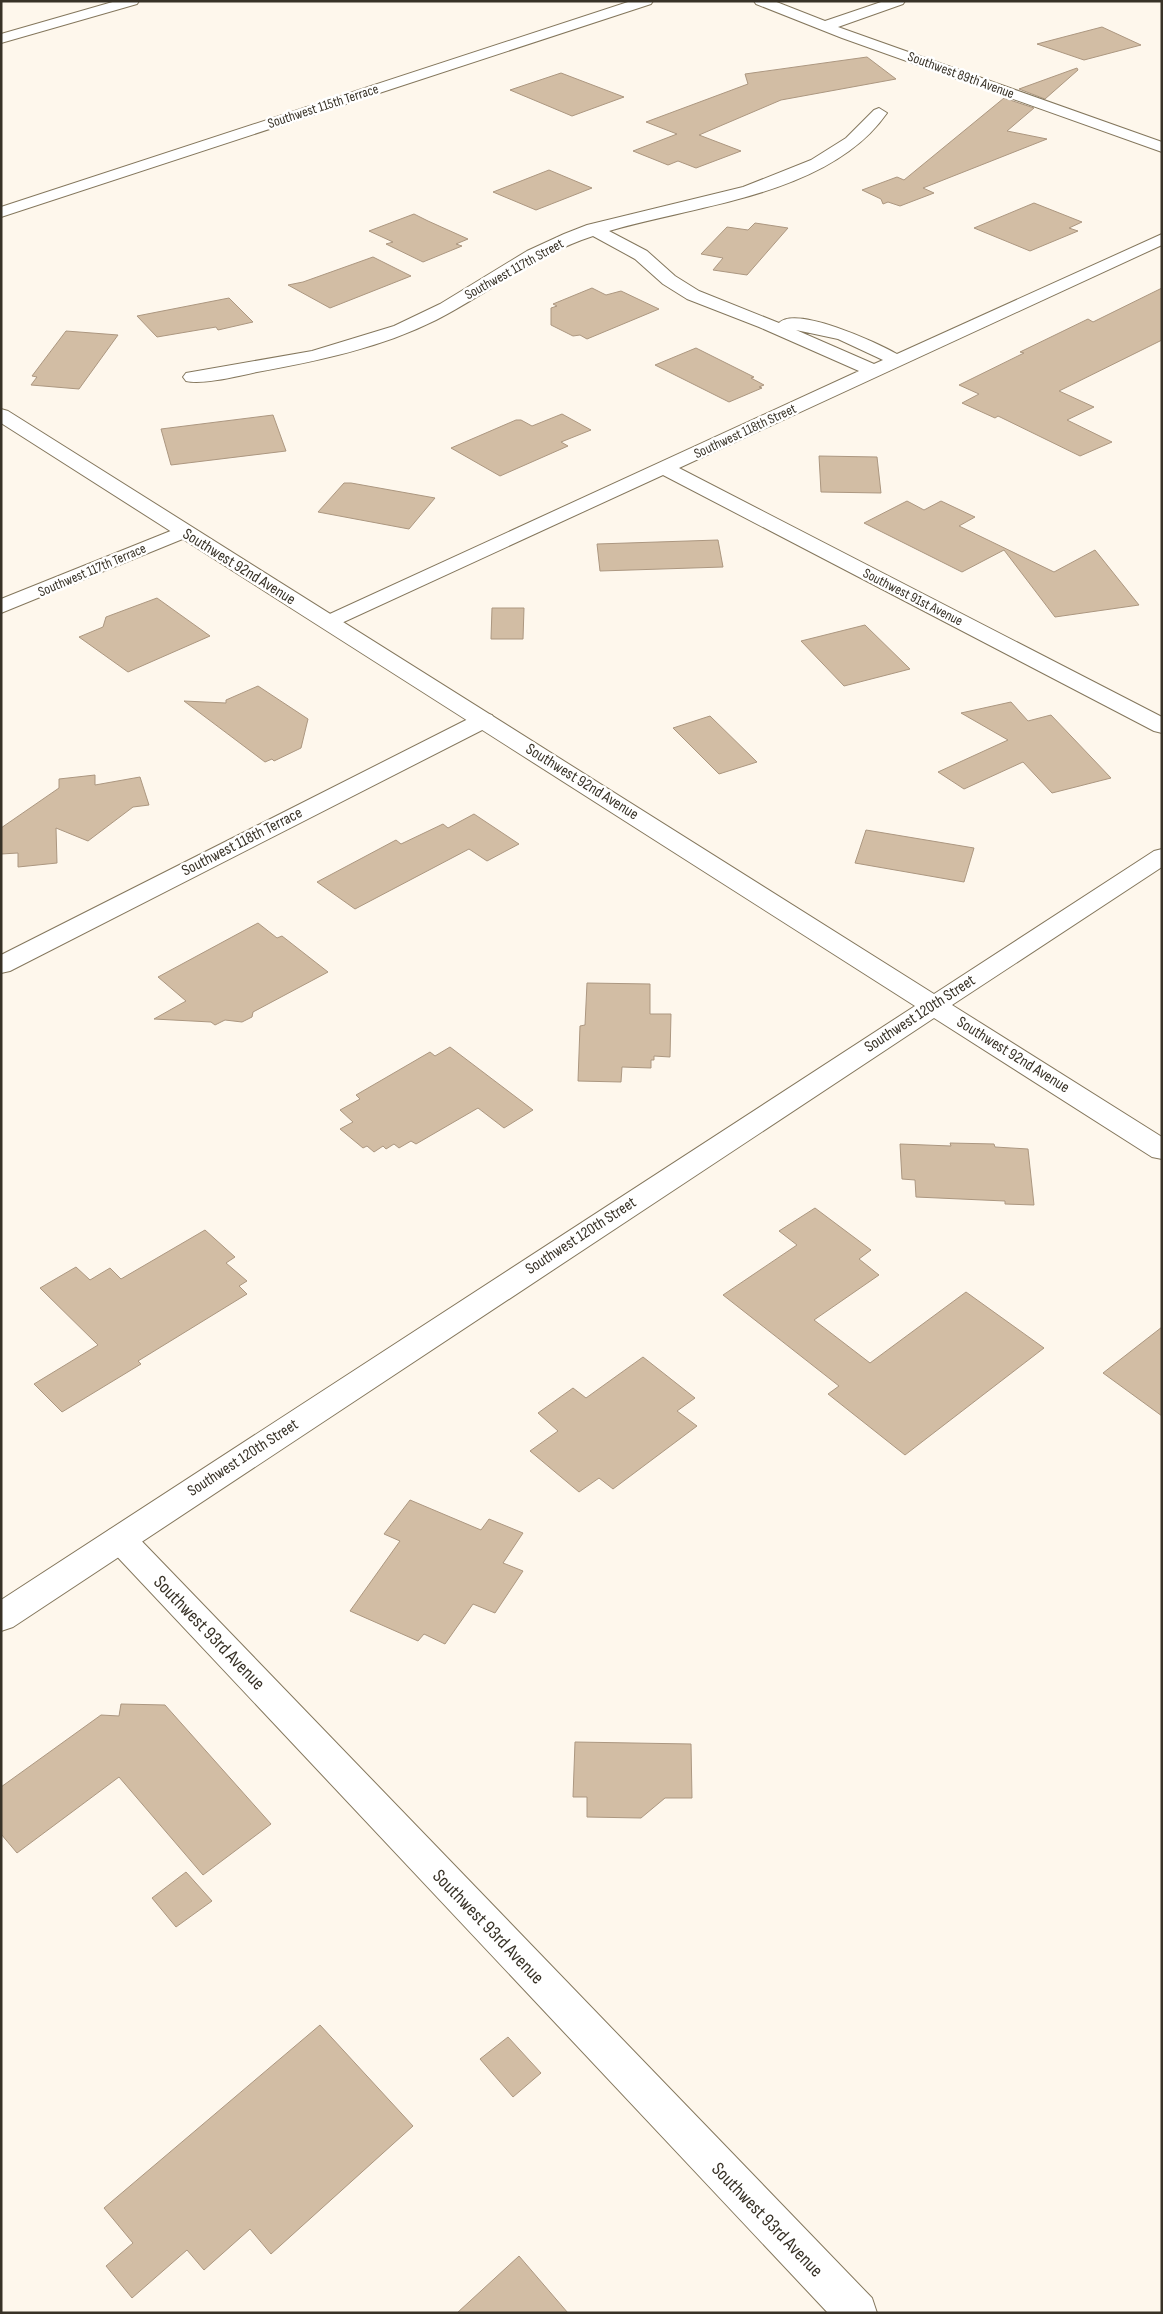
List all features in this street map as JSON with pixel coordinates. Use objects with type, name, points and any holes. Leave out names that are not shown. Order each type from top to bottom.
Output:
[{"type":"street","points":[[1,39],[132,1]]},
{"type":"street","name":"Southwest 115th Terrace","points":[[1,212],[646,1]]},
{"type":"street","name":"Southwest 89th Avenue","points":[[761,1],[1162,147]]},
{"type":"street","points":[[826,26],[898,1]]},
{"type":"street","name":"Southwest 117th Street","points":[[192,377],[310,357],[376,338],[428,316],[558,242],[593,229],[788,177],[818,163],[849,144],[879,113]]},
{"type":"street","points":[[593,229],[641,255],[669,280],[693,295],[765,323],[874,371]]},
{"type":"street","name":"Southwest 118th Street","points":[[328,622],[1162,239]]},
{"type":"street","points":[[765,323],[801,325],[836,331],[858,339],[897,361]]},
{"type":"street","name":"Southwest 92nd Avenue","points":[[1,415],[183,532],[484,720],[1162,1150]]},
{"type":"street","name":"Southwest 91st Avenue","points":[[664,468],[1162,726]]},
{"type":"street","name":"Southwest 117th Terrace","points":[[1,608],[183,532]]},
{"type":"street","name":"Southwest 118th Terrace","points":[[1,965],[484,720]]},
{"type":"street","name":"Southwest 120th Street","points":[[1,1617],[1162,856]]},
{"type":"street","name":"Southwest 93rd Avenue","points":[[120,1539],[674,2123],[857,2313]]},
{"type":"building","points":[[1102,27],[1141,45],[1084,60],[1037,44]]},
{"type":"building","points":[[867,57],[896,79],[781,100],[699,135],[741,151],[696,168],[678,161],[668,165],[633,151],[677,134],[646,122],[748,84],[745,74]]},
{"type":"building","points":[[1077,68],[1078,70],[1045,99],[1019,89]]},
{"type":"building","points":[[561,73],[624,97],[572,116],[510,90]]},
{"type":"building","points":[[1004,98],[1034,108],[1007,131],[1047,139],[923,188],[934,193],[900,206],[888,202],[883,204],[881,199],[862,190],[897,177],[904,180]]},
{"type":"building","points":[[549,170],[592,188],[536,210],[493,192]]},
{"type":"building","points":[[1034,203],[1082,222],[1069,228],[1078,231],[1030,251],[974,228]]},
{"type":"building","points":[[414,214],[468,239],[456,244],[462,246],[423,262],[386,244],[393,242],[369,231]]},
{"type":"building","points":[[755,223],[788,228],[747,275],[713,270],[723,258],[701,254],[727,227],[748,230]]},
{"type":"building","points":[[373,257],[411,276],[330,308],[288,285],[303,282]]},
{"type":"building","points":[[592,288],[606,295],[621,291],[659,309],[587,339],[580,335],[573,336],[551,325],[551,308],[557,306],[553,304]]},
{"type":"building","points":[[1162,288],[1162,340],[1059,391],[1094,407],[1067,420],[1112,442],[1080,456],[998,416],[995,418],[962,403],[979,394],[959,385],[1024,353],[1020,352],[1088,319],[1093,322]]},
{"type":"building","points":[[229,298],[253,322],[218,330],[216,327],[157,337],[137,316]]},
{"type":"building","points":[[66,331],[118,335],[79,389],[31,385],[37,377],[32,376]]},
{"type":"building","points":[[696,348],[754,377],[751,378],[764,385],[759,387],[762,388],[729,402],[655,365]]},
{"type":"building","points":[[562,414],[591,430],[561,442],[568,446],[500,476],[451,448],[516,420],[521,420],[532,426]]},
{"type":"building","points":[[273,415],[286,451],[171,465],[161,429]]},
{"type":"building","points":[[819,456],[877,457],[881,493],[821,492]]},
{"type":"building","points":[[344,483],[435,498],[409,529],[318,512]]},
{"type":"building","points":[[907,501],[924,510],[941,501],[975,517],[959,526],[1054,572],[1095,550],[1139,605],[1055,617],[1004,550],[962,572],[864,523]]},
{"type":"building","points":[[718,540],[723,567],[600,571],[597,544]]},
{"type":"building","points":[[157,598],[210,636],[128,672],[79,637],[103,627],[106,617]]},
{"type":"building","points":[[492,608],[524,608],[523,639],[491,639]]},
{"type":"building","points":[[865,625],[910,669],[844,686],[801,641]]},
{"type":"building","points":[[258,686],[308,719],[301,748],[274,761],[272,759],[265,762],[184,701],[226,703],[226,700]]},
{"type":"building","points":[[1011,702],[1028,721],[1051,715],[1111,778],[1052,793],[1023,762],[964,789],[938,772],[1008,740],[961,713]]},
{"type":"building","points":[[710,716],[757,762],[719,774],[673,728]]},
{"type":"building","points":[[95,775],[95,785],[140,777],[149,805],[133,807],[88,841],[56,828],[57,863],[18,867],[18,853],[1,854],[1,828],[59,788],[59,779]]},
{"type":"building","points":[[474,814],[519,844],[487,861],[469,849],[355,909],[317,882],[396,840],[401,844],[443,824],[448,828]]},
{"type":"building","points":[[866,830],[974,848],[964,882],[855,863]]},
{"type":"building","points":[[258,923],[277,938],[282,936],[328,972],[253,1012],[252,1017],[242,1022],[225,1020],[215,1025],[211,1022],[154,1019],[186,1001],[158,977]]},
{"type":"building","points":[[587,983],[650,984],[650,1014],[671,1014],[670,1057],[654,1056],[654,1060],[651,1060],[651,1068],[622,1067],[621,1082],[578,1081],[580,1026],[585,1025]]},
{"type":"building","points":[[450,1047],[533,1110],[504,1128],[478,1108],[416,1144],[411,1141],[399,1148],[394,1144],[386,1149],[383,1146],[374,1152],[367,1146],[363,1148],[340,1129],[353,1122],[340,1110],[360,1099],[356,1095],[430,1052],[435,1056]]},
{"type":"building","points":[[950,1143],[994,1144],[995,1147],[1028,1149],[1034,1205],[1005,1204],[1005,1201],[916,1197],[915,1180],[902,1179],[900,1144],[951,1146]]},
{"type":"building","points":[[815,1208],[871,1250],[859,1259],[879,1275],[814,1320],[870,1363],[966,1292],[1044,1348],[905,1455],[828,1394],[839,1386],[723,1295],[797,1245],[779,1231]]},
{"type":"building","points":[[205,1230],[235,1257],[226,1263],[247,1281],[239,1286],[247,1294],[138,1361],[141,1364],[62,1412],[34,1384],[98,1345],[40,1288],[76,1267],[90,1280],[110,1268],[121,1279]]},
{"type":"building","points":[[1162,1327],[1162,1416],[1103,1373]]},
{"type":"building","points":[[643,1357],[695,1398],[677,1411],[697,1426],[613,1489],[599,1478],[579,1492],[530,1451],[558,1431],[538,1413],[573,1388],[586,1398]]},
{"type":"building","points":[[410,1500],[481,1530],[489,1519],[523,1533],[503,1563],[523,1571],[495,1613],[473,1604],[445,1644],[424,1634],[418,1641],[350,1611],[400,1541],[384,1534]]},
{"type":"building","points":[[121,1704],[165,1705],[271,1824],[203,1875],[119,1777],[17,1853],[1,1834],[1,1787],[101,1715],[119,1716]]},
{"type":"building","points":[[575,1742],[691,1744],[692,1798],[665,1798],[641,1818],[587,1817],[587,1797],[573,1797]]},
{"type":"building","points":[[186,1872],[212,1901],[176,1927],[152,1898]]},
{"type":"building","points":[[320,2025],[413,2126],[271,2254],[250,2229],[204,2270],[187,2250],[132,2298],[106,2266],[133,2243],[104,2208]]},
{"type":"building","points":[[508,2037],[541,2073],[513,2097],[480,2059]]},
{"type":"building","points":[[519,2256],[568,2313],[457,2313]]}]
